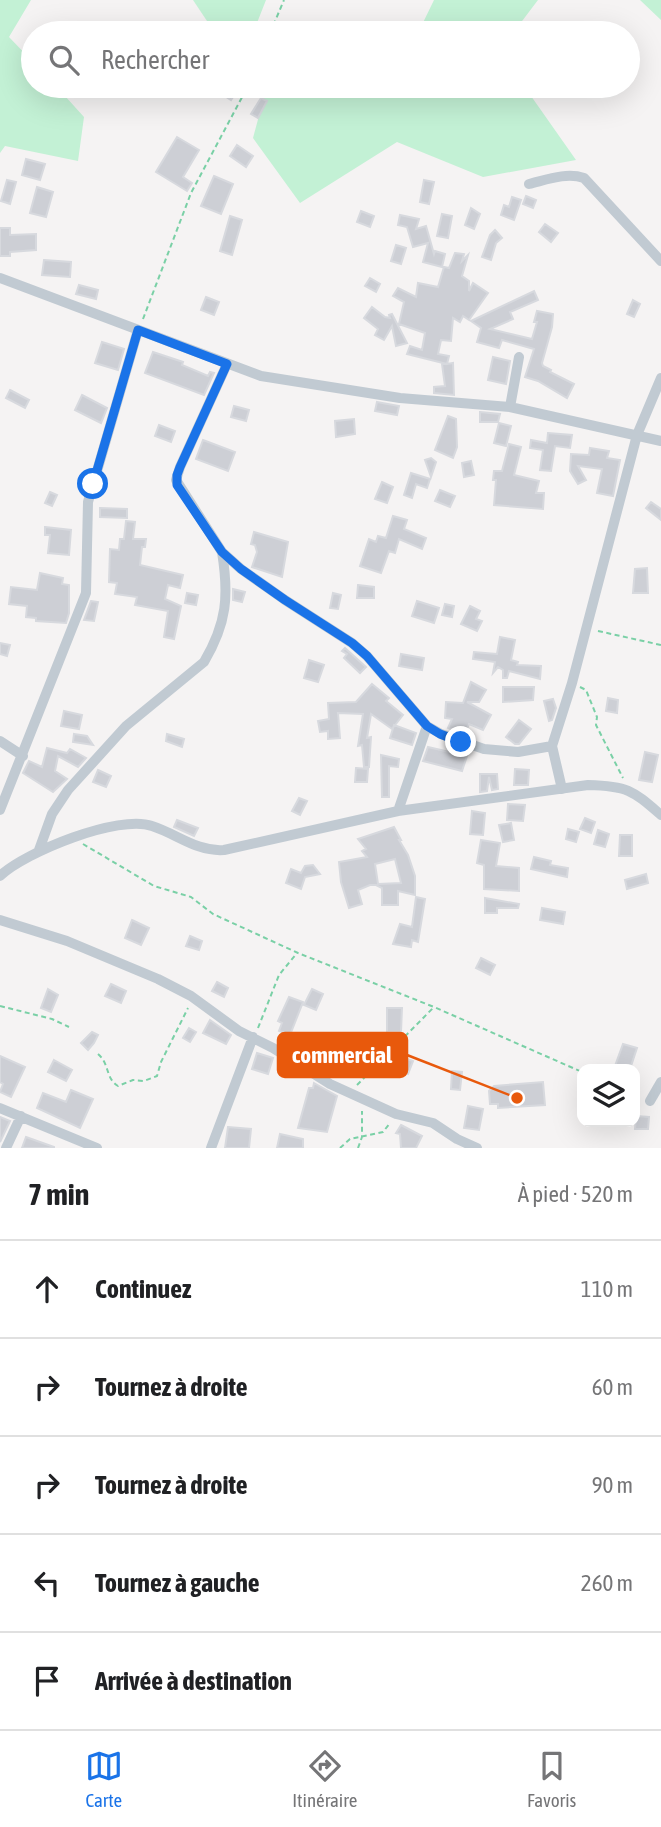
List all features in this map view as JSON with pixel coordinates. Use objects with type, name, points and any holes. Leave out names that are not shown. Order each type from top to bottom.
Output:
[{"type":"street","points":[[529,184],[565,176],[584,178],[661,261]]},
{"type":"street","points":[[0,278],[261,376],[400,398],[510,407],[661,442]]},
{"type":"street","points":[[0,810],[86,593],[88,502],[138,330]]},
{"type":"street","points":[[510,407],[519,357]]},
{"type":"street","points":[[227,364],[176,480],[222,552],[285,600],[352,643],[367,656],[427,726],[440,734],[497,752],[527,751],[552,746]]},
{"type":"street","points":[[562,789],[552,746],[572,683],[637,435],[661,378]]},
{"type":"street","points":[[39,850],[52,814],[68,790],[127,726],[204,663],[223,618],[227,599],[222,552]]},
{"type":"street","points":[[398,811],[427,726]]},
{"type":"street","points":[[0,741],[23,756]]},
{"type":"street","points":[[0,876],[9,867],[39,850],[112,827],[140,824],[150,825],[202,849],[224,850],[398,811],[588,785],[616,786],[631,790],[661,816]]},
{"type":"street","points":[[0,920],[67,941],[158,979],[194,998],[239,1031],[348,1093],[396,1114],[433,1123],[477,1148]]},
{"type":"street","points":[[211,1148],[253,1037]]},
{"type":"street","points":[[650,1101],[661,1082]]},
{"type":"street","points":[[0,1108],[97,1148]]},
{"type":"street","points":[[6,1148],[21,1116]]},
{"type":"path","points":[[275,21],[284,0]]},
{"type":"path","points":[[138,330],[191,193],[242,98]]},
{"type":"path","points":[[586,629],[661,645]]},
{"type":"path","points":[[572,683],[586,690],[597,717],[596,725],[618,772],[631,790]]},
{"type":"path","points":[[74,839],[154,886],[191,897],[213,914],[298,953],[434,1007],[577,1070]]},
{"type":"path","points":[[253,1037],[279,975],[298,953]]},
{"type":"path","points":[[98,1054],[105,1060],[111,1082],[118,1086],[133,1080],[151,1080],[157,1076],[161,1062],[194,998]]},
{"type":"path","points":[[0,1006],[52,1019],[69,1027]]},
{"type":"path","points":[[348,1093],[434,1007]]},
{"type":"path","points":[[358,1148],[362,1137],[363,1100]]},
{"type":"path","points":[[340,1148],[350,1139],[383,1132],[396,1114]]},
{"type":"green space","points":[[0,0],[31,0],[9,37],[21,50],[21,98],[67,98],[84,117],[78,161],[5,146],[0,153]]},
{"type":"green space","points":[[193,0],[266,0],[258,21],[207,21]]},
{"type":"green space","points":[[434,0],[538,0],[522,21],[424,21]]},
{"type":"green space","points":[[640,0],[661,0],[661,20]]},
{"type":"green space","points":[[264,98],[532,98],[576,160],[483,177],[397,142],[300,203],[253,138]]},
{"type":"building","points":[[261,98],[267,101],[258,118],[251,114]]},
{"type":"building","points":[[177,137],[199,150],[183,177],[192,183],[187,191],[156,172]]},
{"type":"building","points":[[237,145],[253,156],[246,167],[230,156]]},
{"type":"building","points":[[26,159],[45,164],[40,180],[22,175]]},
{"type":"building","points":[[214,176],[233,184],[221,214],[201,206]]},
{"type":"building","points":[[7,180],[16,182],[10,204],[1,201]]},
{"type":"building","points":[[424,180],[434,182],[429,204],[420,202]]},
{"type":"building","points":[[37,187],[53,192],[46,217],[30,213]]},
{"type":"building","points":[[526,196],[536,200],[533,208],[523,204]]},
{"type":"building","points":[[512,197],[521,200],[514,220],[501,215],[504,205],[509,207]]},
{"type":"building","points":[[471,208],[480,214],[474,229],[465,225]]},
{"type":"building","points":[[361,211],[374,216],[370,227],[357,222]]},
{"type":"building","points":[[442,214],[452,216],[448,238],[437,236]]},
{"type":"building","points":[[400,215],[419,219],[416,229],[426,226],[434,254],[435,251],[445,254],[442,267],[423,262],[428,243],[413,247],[407,227],[398,225]]},
{"type":"building","points":[[230,216],[242,220],[232,255],[220,251]]},
{"type":"building","points":[[545,224],[558,233],[551,242],[539,232]]},
{"type":"building","points":[[0,228],[10,228],[10,235],[36,234],[36,250],[10,252],[10,256],[0,256]]},
{"type":"building","points":[[495,230],[502,238],[496,243],[491,260],[482,257],[490,235]]},
{"type":"building","points":[[396,245],[406,248],[401,264],[391,261]]},
{"type":"building","points":[[455,253],[464,254],[462,261],[468,255],[462,276],[469,281],[469,291],[473,283],[488,293],[469,320],[463,316],[460,322],[453,318],[451,341],[441,340],[438,354],[449,356],[447,364],[407,354],[410,346],[422,350],[425,333],[399,324],[404,302],[393,296],[398,288],[416,297],[418,283],[438,287],[444,267],[449,268]]},
{"type":"building","points":[[44,260],[71,262],[70,277],[42,275]]},
{"type":"building","points":[[370,278],[380,284],[376,292],[365,286]]},
{"type":"building","points":[[79,285],[98,290],[96,299],[76,294]]},
{"type":"building","points":[[534,291],[538,300],[510,312],[513,319],[490,329],[532,339],[537,311],[553,314],[542,363],[550,372],[574,384],[567,398],[538,381],[525,377],[534,349],[502,340],[499,348],[477,342],[481,328],[471,321]]},
{"type":"building","points":[[206,297],[219,302],[214,315],[201,310]]},
{"type":"building","points":[[633,300],[640,304],[634,317],[627,314]]},
{"type":"building","points":[[372,307],[385,317],[390,318],[389,315],[392,314],[407,343],[396,346],[392,326],[384,340],[375,335],[378,329],[364,318]]},
{"type":"building","points":[[102,342],[124,349],[118,370],[95,363]]},
{"type":"building","points":[[153,352],[183,362],[182,365],[208,376],[210,372],[214,373],[204,395],[145,373]]},
{"type":"building","points":[[493,357],[510,361],[506,384],[488,380]]},
{"type":"building","points":[[453,363],[454,395],[434,393],[434,387],[445,386],[442,364]]},
{"type":"building","points":[[10,390],[29,400],[25,408],[6,398]]},
{"type":"building","points":[[82,395],[107,408],[101,423],[75,410]]},
{"type":"building","points":[[377,402],[399,406],[397,415],[375,411]]},
{"type":"building","points":[[234,406],[249,410],[246,421],[231,417]]},
{"type":"building","points":[[480,412],[500,414],[498,422],[480,422]]},
{"type":"building","points":[[448,416],[456,419],[457,447],[453,458],[435,450]]},
{"type":"building","points":[[354,419],[355,434],[336,437],[335,421]]},
{"type":"building","points":[[499,423],[511,426],[506,446],[494,443]]},
{"type":"building","points":[[159,425],[175,431],[171,442],[155,436]]},
{"type":"building","points":[[548,433],[572,435],[570,448],[555,446],[551,471],[540,470],[543,450],[530,448],[531,440],[547,443]]},
{"type":"building","points":[[203,440],[235,452],[228,471],[196,459]]},
{"type":"building","points":[[509,444],[521,447],[514,475],[539,481],[536,493],[544,493],[543,509],[494,505],[494,471],[502,471]]},
{"type":"building","points":[[590,448],[609,451],[607,458],[620,460],[613,496],[597,493],[602,469],[578,466],[586,480],[578,484],[570,471],[571,454],[589,455]]},
{"type":"building","points":[[431,458],[436,462],[431,477],[425,460]]},
{"type":"building","points":[[471,461],[474,475],[464,477],[462,463]]},
{"type":"building","points":[[411,473],[430,479],[427,488],[416,484],[412,498],[404,495]]},
{"type":"building","points":[[382,482],[393,487],[387,503],[375,499]]},
{"type":"building","points":[[440,490],[455,496],[450,507],[435,501]]},
{"type":"building","points":[[50,492],[57,495],[52,506],[45,503]]},
{"type":"building","points":[[651,502],[661,509],[661,520],[646,508]]},
{"type":"building","points":[[100,508],[127,509],[127,518],[100,517]]},
{"type":"building","points":[[393,516],[407,520],[404,529],[426,538],[422,549],[399,539],[395,553],[389,551],[381,573],[360,566],[369,539],[376,542],[378,536],[386,538]]},
{"type":"building","points":[[126,521],[135,522],[133,539],[146,539],[140,565],[183,575],[180,588],[168,585],[165,599],[181,606],[174,639],[164,637],[168,611],[135,605],[137,597],[115,594],[117,583],[109,582],[110,549],[119,550],[120,539],[124,539]]},
{"type":"building","points":[[45,527],[71,530],[69,555],[48,553],[50,535],[45,535]]},
{"type":"building","points":[[254,532],[288,542],[282,577],[252,567],[257,552],[255,545],[251,544]]},
{"type":"building","points":[[647,568],[648,593],[633,593],[635,569]]},
{"type":"building","points":[[40,573],[63,578],[62,584],[69,585],[69,613],[66,623],[36,621],[36,618],[26,617],[27,606],[9,604],[11,587],[37,590]]},
{"type":"building","points":[[358,585],[374,587],[374,598],[357,598]]},
{"type":"building","points":[[233,589],[245,592],[242,602],[233,600]]},
{"type":"building","points":[[187,593],[198,595],[196,605],[185,603]]},
{"type":"building","points":[[333,593],[341,595],[338,609],[330,608]]},
{"type":"building","points":[[91,601],[98,602],[94,621],[84,620]]},
{"type":"building","points":[[417,601],[439,608],[434,623],[412,616]]},
{"type":"building","points":[[445,604],[454,606],[452,617],[442,615]]},
{"type":"building","points":[[470,606],[480,611],[476,619],[482,621],[477,631],[461,624]]},
{"type":"building","points":[[500,637],[515,640],[511,660],[518,662],[517,665],[541,666],[540,679],[509,671],[507,678],[503,678],[503,670],[498,667],[493,673],[495,662],[473,659],[474,652],[497,654]]},
{"type":"building","points":[[0,643],[10,645],[7,656],[0,654]]},
{"type":"building","points":[[345,648],[366,667],[360,673],[344,658],[347,654],[342,651]]},
{"type":"building","points":[[401,654],[424,658],[422,670],[399,666]]},
{"type":"building","points":[[309,660],[324,665],[318,682],[304,678]]},
{"type":"building","points":[[471,682],[486,690],[479,702],[467,702],[491,715],[483,730],[469,724],[465,734],[448,728],[452,719],[445,718],[446,702],[463,703]]},
{"type":"building","points":[[372,684],[389,698],[386,701],[403,715],[392,729],[371,714],[367,738],[371,737],[369,767],[364,767],[362,745],[358,746],[363,714],[338,713],[340,738],[328,739],[328,731],[320,732],[318,721],[329,719],[328,703],[356,702]]},
{"type":"building","points":[[503,687],[534,687],[533,700],[503,702]]},
{"type":"building","points":[[608,698],[618,700],[617,713],[606,711]]},
{"type":"building","points":[[553,699],[556,708],[552,720],[549,721],[544,701]]},
{"type":"building","points":[[64,711],[82,715],[79,729],[61,726]]},
{"type":"building","points":[[519,720],[531,729],[519,744],[515,744],[506,737]]},
{"type":"building","points":[[394,725],[416,733],[412,745],[390,738]]},
{"type":"building","points":[[74,734],[87,736],[93,745],[73,742]]},
{"type":"building","points":[[167,734],[184,739],[182,747],[166,741]]},
{"type":"building","points":[[428,747],[467,756],[462,771],[423,761]]},
{"type":"building","points":[[47,748],[67,753],[70,749],[86,758],[78,767],[58,756],[55,771],[67,779],[53,792],[23,773],[29,761],[42,767]]},
{"type":"building","points":[[645,752],[658,755],[652,782],[639,780]]},
{"type":"building","points":[[381,755],[399,759],[398,767],[389,766],[389,797],[382,797]]},
{"type":"building","points":[[356,768],[368,769],[367,782],[355,782]]},
{"type":"building","points":[[515,769],[529,770],[528,785],[514,785]]},
{"type":"building","points":[[98,770],[111,776],[106,787],[93,782]]},
{"type":"building","points":[[480,774],[497,774],[498,789],[492,790],[489,777],[487,791],[480,792]]},
{"type":"building","points":[[299,798],[307,801],[300,815],[292,811]]},
{"type":"building","points":[[508,804],[525,805],[523,821],[507,820]]},
{"type":"building","points":[[472,811],[485,813],[483,835],[470,834]]},
{"type":"building","points":[[585,818],[595,822],[591,833],[580,829]]},
{"type":"building","points":[[177,820],[198,828],[194,836],[174,827]]},
{"type":"building","points":[[511,823],[514,840],[503,842],[499,825]]},
{"type":"building","points":[[394,827],[415,876],[415,895],[398,891],[398,905],[382,905],[382,888],[370,885],[358,890],[362,904],[349,908],[341,882],[339,862],[367,857],[362,851],[366,849],[358,839]],"holes":[[[395,859],[401,883],[378,884],[375,864]]]},
{"type":"building","points":[[568,829],[579,832],[576,842],[566,839]]},
{"type":"building","points":[[598,830],[609,834],[605,847],[594,844]]},
{"type":"building","points":[[620,835],[632,835],[632,856],[619,856]]},
{"type":"building","points":[[481,840],[500,843],[496,866],[519,868],[519,891],[484,889],[484,865],[477,863]]},
{"type":"building","points":[[534,857],[551,861],[550,865],[568,868],[567,877],[531,869]]},
{"type":"building","points":[[313,865],[320,874],[305,877],[301,889],[286,883],[291,869],[301,873],[305,866]]},
{"type":"building","points":[[646,874],[648,883],[627,889],[625,880]]},
{"type":"building","points":[[416,897],[425,899],[418,942],[412,940],[411,947],[393,944],[400,924],[412,927]]},
{"type":"building","points":[[485,898],[519,904],[518,908],[497,908],[497,913],[485,913]]},
{"type":"building","points":[[542,908],[565,912],[563,924],[540,920]]},
{"type":"building","points":[[132,920],[149,928],[141,945],[125,938]]},
{"type":"building","points":[[190,936],[202,941],[199,950],[186,946]]},
{"type":"building","points":[[481,958],[495,965],[490,975],[476,968]]},
{"type":"building","points":[[217,982],[228,988],[224,997],[212,991]]},
{"type":"building","points":[[111,984],[126,991],[121,1003],[105,996]]},
{"type":"building","points":[[48,989],[58,995],[51,1012],[41,1008]]},
{"type":"building","points":[[312,989],[323,994],[316,1010],[304,1005]]},
{"type":"building","points":[[289,997],[303,1002],[290,1035],[279,1031],[282,1023],[278,1021]]},
{"type":"building","points":[[387,1008],[402,1008],[401,1032],[387,1032]]},
{"type":"building","points":[[210,1020],[231,1035],[226,1044],[203,1033]]},
{"type":"building","points":[[189,1028],[196,1032],[190,1042],[183,1038]]},
{"type":"building","points":[[92,1032],[98,1035],[88,1050],[81,1043]]},
{"type":"building","points":[[623,1044],[637,1048],[632,1064],[616,1064]]},
{"type":"building","points":[[257,1053],[273,1058],[268,1074],[252,1069]]},
{"type":"building","points":[[0,1056],[25,1067],[11,1097],[0,1092],[3,1084],[0,1082]]},
{"type":"building","points":[[399,1056],[413,1061],[408,1074],[394,1069]]},
{"type":"building","points":[[54,1060],[72,1070],[66,1081],[48,1072]]},
{"type":"building","points":[[452,1071],[462,1072],[460,1090],[451,1089]]},
{"type":"building","points":[[543,1082],[545,1105],[498,1108],[498,1104],[490,1104],[489,1091],[494,1086]]},
{"type":"building","points":[[314,1083],[337,1096],[327,1132],[298,1128],[309,1088],[313,1088]]},
{"type":"building","points":[[71,1090],[93,1099],[80,1128],[37,1108],[43,1093],[66,1102]]},
{"type":"building","points":[[468,1106],[483,1109],[479,1130],[464,1128]]},
{"type":"building","points":[[640,1116],[649,1117],[648,1129],[635,1129],[640,1127]]},
{"type":"building","points":[[0,1117],[10,1121],[0,1142]]},
{"type":"building","points":[[401,1125],[422,1136],[416,1148],[401,1148],[400,1134],[396,1133]]},
{"type":"building","points":[[228,1127],[251,1129],[249,1148],[225,1148]]},
{"type":"building","points":[[280,1134],[303,1139],[303,1148],[277,1148]]},
{"type":"building","points":[[26,1137],[54,1147],[54,1148],[22,1148]]},
{"type":"place","name":"commercial","points":[[517,1098]]},
{"type":"route","points":[[93,484],[138,330],[227,364],[180,467],[177,485],[222,552],[285,600],[352,643],[367,656],[427,726],[461,742]]}]
